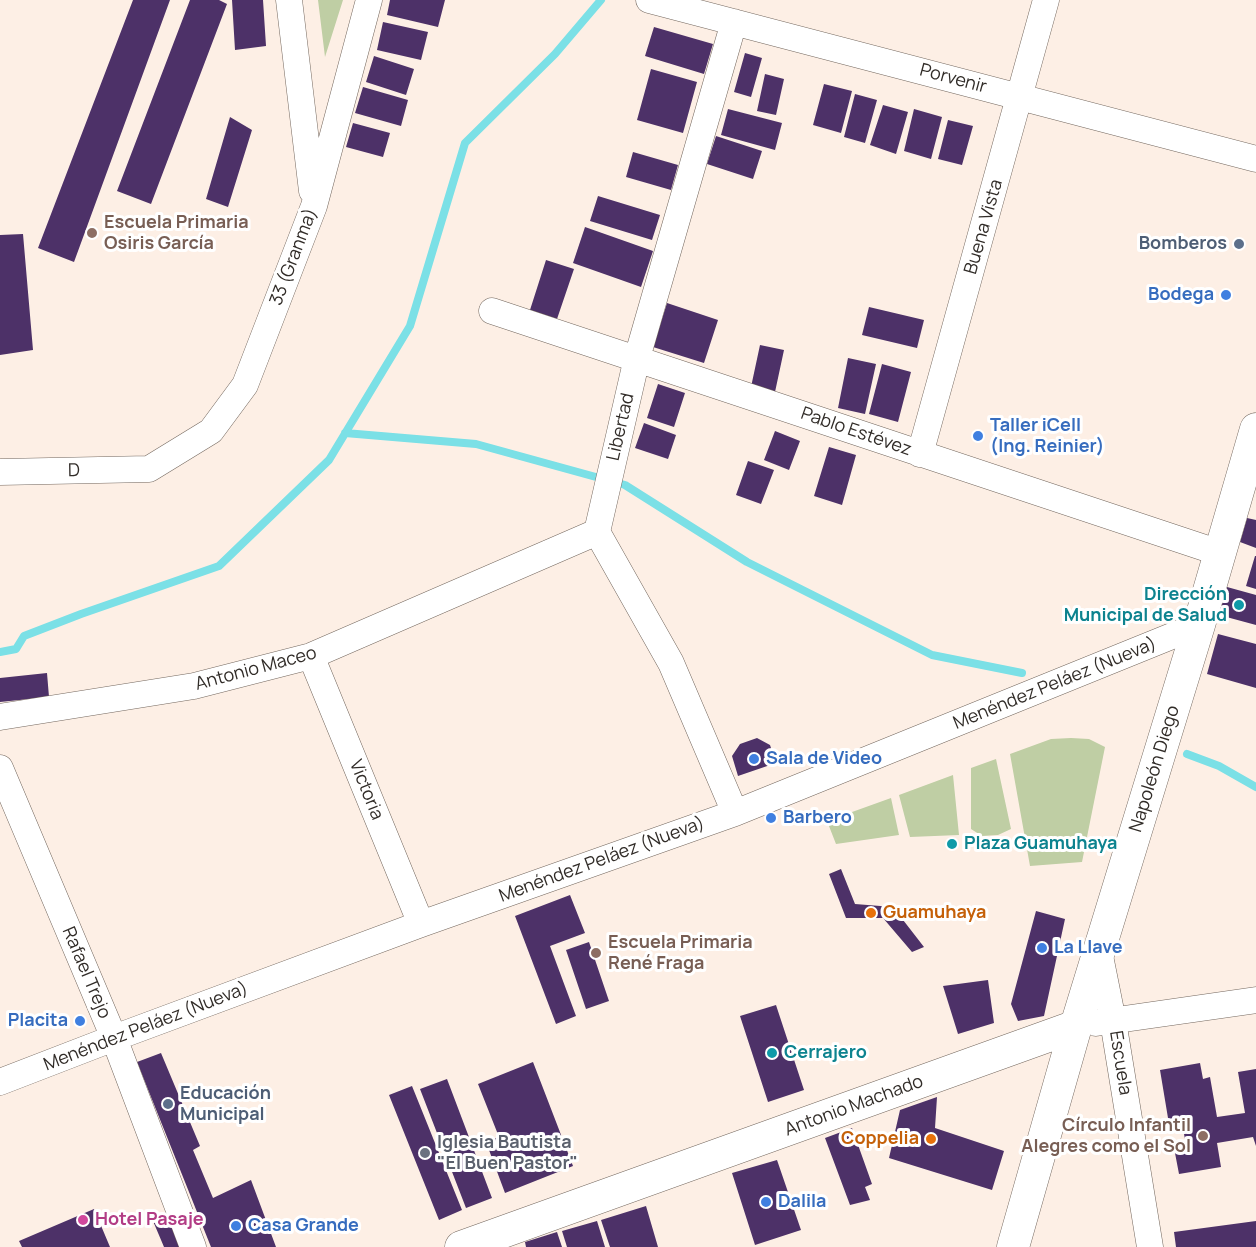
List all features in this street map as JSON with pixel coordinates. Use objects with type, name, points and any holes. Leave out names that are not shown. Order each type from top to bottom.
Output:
[{"type":"main road","name":"Napoleón Diego","points":[[1013,1247],[1076,1026],[1199,625],[1256,429]]},
{"type":"main road","name":"Antonio Machado","points":[[461,1247],[1076,1026]]},
{"type":"street","points":[[289,0],[314,206]]},
{"type":"street","name":"33 (Granma)","points":[[149,469],[211,431],[245,385],[314,206],[369,0]]},
{"type":"street","name":"Porvenir","points":[[649,0],[1256,159]]},
{"type":"street","name":"Buena Vista","points":[[920,454],[1046,0]]},
{"type":"street","name":"Libertad","points":[[597,532],[637,358],[734,22]]},
{"type":"street","name":"Pablo Estévez","points":[[492,311],[1220,553]]},
{"type":"street","name":"D","points":[[0,472],[149,469]]},
{"type":"street","points":[[597,532],[671,663],[735,813]]},
{"type":"street","name":"Antonio Maceo","points":[[0,717],[194,686],[311,656],[597,532]]},
{"type":"street","name":"Menéndez Peláez (Nueva)","points":[[0,1082],[421,924],[735,813],[1199,625]]},
{"type":"street","name":"Victoria","points":[[311,656],[421,924]]},
{"type":"street","name":"Rafael Trejo","points":[[0,768],[114,1038],[193,1247]]},
{"type":"street","name":"Escuela","points":[[1099,951],[1113,1021],[1150,1247]]},
{"type":"street","name":"Antonio Machado","points":[[1076,1026],[1256,1000]]},
{"type":"green space","points":[[318,0],[343,0],[325,57]]},
{"type":"green space","points":[[1051,739],[1089,739],[1105,747],[1082,862],[1030,866],[1010,754]]},
{"type":"green space","points":[[996,759],[1011,829],[998,835],[982,836],[971,829],[971,768]]},
{"type":"green space","points":[[953,775],[959,835],[910,837],[899,795]]},
{"type":"green space","points":[[891,798],[899,835],[836,844],[827,821]]},
{"type":"building","points":[[133,0],[170,0],[74,262],[38,248]]},
{"type":"building","points":[[190,0],[219,0],[227,4],[151,204],[117,191]]},
{"type":"building","points":[[232,0],[263,0],[266,46],[235,50]]},
{"type":"building","points":[[390,0],[445,0],[438,27],[387,15]]},
{"type":"building","points":[[383,22],[428,32],[421,60],[377,50]]},
{"type":"building","points":[[654,27],[713,44],[704,74],[645,56]]},
{"type":"building","points":[[745,53],[762,58],[751,97],[734,92]]},
{"type":"building","points":[[374,56],[414,69],[406,95],[366,82]]},
{"type":"building","points":[[651,69],[697,82],[683,133],[637,120]]},
{"type":"building","points":[[765,74],[784,79],[776,115],[757,111]]},
{"type":"building","points":[[824,84],[852,91],[841,133],[813,125]]},
{"type":"building","points":[[363,87],[408,100],[401,126],[355,113]]},
{"type":"building","points":[[855,94],[877,100],[865,143],[844,137]]},
{"type":"building","points":[[883,105],[908,112],[896,154],[870,145]]},
{"type":"building","points":[[728,109],[782,123],[775,150],[721,135]]},
{"type":"building","points":[[914,109],[942,117],[931,159],[904,151]]},
{"type":"building","points":[[230,117],[252,130],[228,207],[206,199]]},
{"type":"building","points":[[948,120],[973,126],[962,165],[938,159]]},
{"type":"building","points":[[353,123],[390,133],[383,157],[346,147]]},
{"type":"building","points":[[716,136],[762,151],[753,179],[707,164]]},
{"type":"building","points":[[633,152],[678,165],[671,190],[626,177]]},
{"type":"building","points":[[598,196],[660,215],[652,240],[590,221]]},
{"type":"building","points":[[585,227],[653,251],[641,287],[573,263]]},
{"type":"building","points":[[23,234],[33,350],[0,355],[0,235]]},
{"type":"building","points":[[546,260],[574,269],[557,319],[530,310]]},
{"type":"building","points":[[667,303],[718,320],[704,363],[653,347]]},
{"type":"building","points":[[869,307],[924,320],[917,348],[862,335]]},
{"type":"building","points":[[760,345],[784,350],[775,392],[751,387]]},
{"type":"building","points":[[848,358],[876,364],[865,414],[838,408]]},
{"type":"building","points":[[882,364],[911,372],[898,422],[869,414]]},
{"type":"building","points":[[658,384],[685,393],[674,427],[647,418]]},
{"type":"building","points":[[644,423],[676,435],[668,459],[635,448]]},
{"type":"building","points":[[775,431],[800,441],[789,470],[764,460]]},
{"type":"building","points":[[829,447],[856,455],[842,505],[814,496]]},
{"type":"building","points":[[748,461],[774,470],[761,504],[736,495]]},
{"type":"building","points":[[1247,518],[1256,520],[1256,548],[1240,542]]},
{"type":"building","points":[[1256,556],[1256,589],[1246,586]]},
{"type":"building","name":"Dirección Municipal de Salud","points":[[1227,587],[1256,595],[1256,625],[1219,615]]},
{"type":"building","points":[[1218,634],[1256,644],[1256,688],[1207,674]]},
{"type":"building","points":[[47,673],[49,697],[0,702],[0,678]]},
{"type":"building","name":"Sala de Video","points":[[757,738],[770,745],[776,763],[738,776],[732,756],[740,744]]},
{"type":"building","name":"Guamuhaya","points":[[841,869],[855,904],[893,907],[924,947],[912,952],[883,918],[846,918],[829,874]]},
{"type":"building","points":[[570,895],[585,933],[550,946],[576,1016],[556,1024],[515,916]]},
{"type":"building","name":"La Llave","points":[[1036,911],[1065,919],[1044,1016],[1018,1021],[1011,1004]]},
{"type":"building","points":[[589,942],[609,1001],[586,1009],[566,950]]},
{"type":"building","points":[[988,980],[994,1023],[958,1034],[943,986]]},
{"type":"building","name":"Cerrajero","points":[[776,1005],[804,1090],[768,1102],[740,1016]]},
{"type":"building","points":[[161,1053],[200,1146],[193,1150],[213,1198],[251,1180],[276,1247],[211,1247],[137,1062]]},
{"type":"building","points":[[533,1062],[573,1166],[505,1193],[486,1142],[499,1137],[478,1084]]},
{"type":"building","points":[[1200,1063],[1203,1079],[1210,1077],[1217,1117],[1245,1113],[1238,1072],[1256,1069],[1256,1146],[1253,1137],[1217,1143],[1221,1167],[1179,1174],[1175,1153],[1187,1151],[1183,1128],[1170,1130],[1160,1070]]},
{"type":"building","points":[[447,1079],[492,1198],[466,1208],[420,1089]]},
{"type":"building","name":"Iglesia Bautista \"El Buen Pastor\"","points":[[412,1086],[462,1210],[439,1220],[389,1095]]},
{"type":"building","name":"Coppelia","points":[[937,1097],[935,1128],[1004,1151],[992,1190],[889,1158],[900,1110]]},
{"type":"building","points":[[852,1128],[872,1184],[865,1187],[870,1200],[850,1205],[825,1138]]},
{"type":"building","name":"Dalila","points":[[777,1160],[801,1230],[755,1245],[732,1173]]},
{"type":"building","points":[[646,1206],[658,1247],[610,1247],[601,1220]]},
{"type":"building","name":"Hotel Pasaje","points":[[94,1209],[110,1247],[22,1247],[19,1241]]},
{"type":"building","points":[[170,1214],[183,1247],[164,1247],[153,1221]]},
{"type":"building","points":[[597,1221],[605,1247],[567,1247],[562,1231]]},
{"type":"building","points":[[1256,1221],[1256,1247],[1176,1247],[1174,1232]]},
{"type":"building","points":[[557,1232],[562,1247],[526,1247],[525,1242]]},
{"type":"waterway","points":[[0,652],[16,649],[24,636],[219,566],[329,460],[410,326],[465,143],[555,54],[601,0]]},
{"type":"waterway","points":[[345,433],[476,444],[625,485],[747,562],[932,655],[1022,673]]},
{"type":"waterway","points":[[1187,754],[1219,766],[1256,787]]},
{"type":"place","name":"Escuela Primaria Osiris García","points":[[92,233]]},
{"type":"place","name":"Bomberos","points":[[1239,244]]},
{"type":"place","name":"Bodega","points":[[1226,295]]},
{"type":"place","name":"Taller iCell (Ing. Reinier)","points":[[978,436]]},
{"type":"place","name":"Dirección Municipal de Salud","points":[[1239,605]]},
{"type":"place","name":"Sala de Video","points":[[754,759]]},
{"type":"place","name":"Barbero","points":[[771,818]]},
{"type":"place","name":"Plaza Guamuhaya","points":[[952,844]]},
{"type":"place","name":"Guamuhaya","points":[[871,913]]},
{"type":"place","name":"La Llave","points":[[1042,948]]},
{"type":"place","name":"Escuela Primaria René Fraga","points":[[596,953]]},
{"type":"place","name":"Placita","points":[[80,1021]]},
{"type":"place","name":"Cerrajero","points":[[772,1053]]},
{"type":"place","name":"Educación Municipal","points":[[168,1104]]},
{"type":"place","name":"Círculo Infantil Alegres como el Sol","points":[[1203,1136]]},
{"type":"place","name":"Coppelia","points":[[931,1139]]},
{"type":"place","name":"Iglesia Bautista \"El Buen Pastor\"","points":[[425,1153]]},
{"type":"place","name":"Dalila","points":[[766,1202]]},
{"type":"place","name":"Hotel Pasaje","points":[[83,1220]]},
{"type":"place","name":"Casa Grande","points":[[236,1226]]}]
